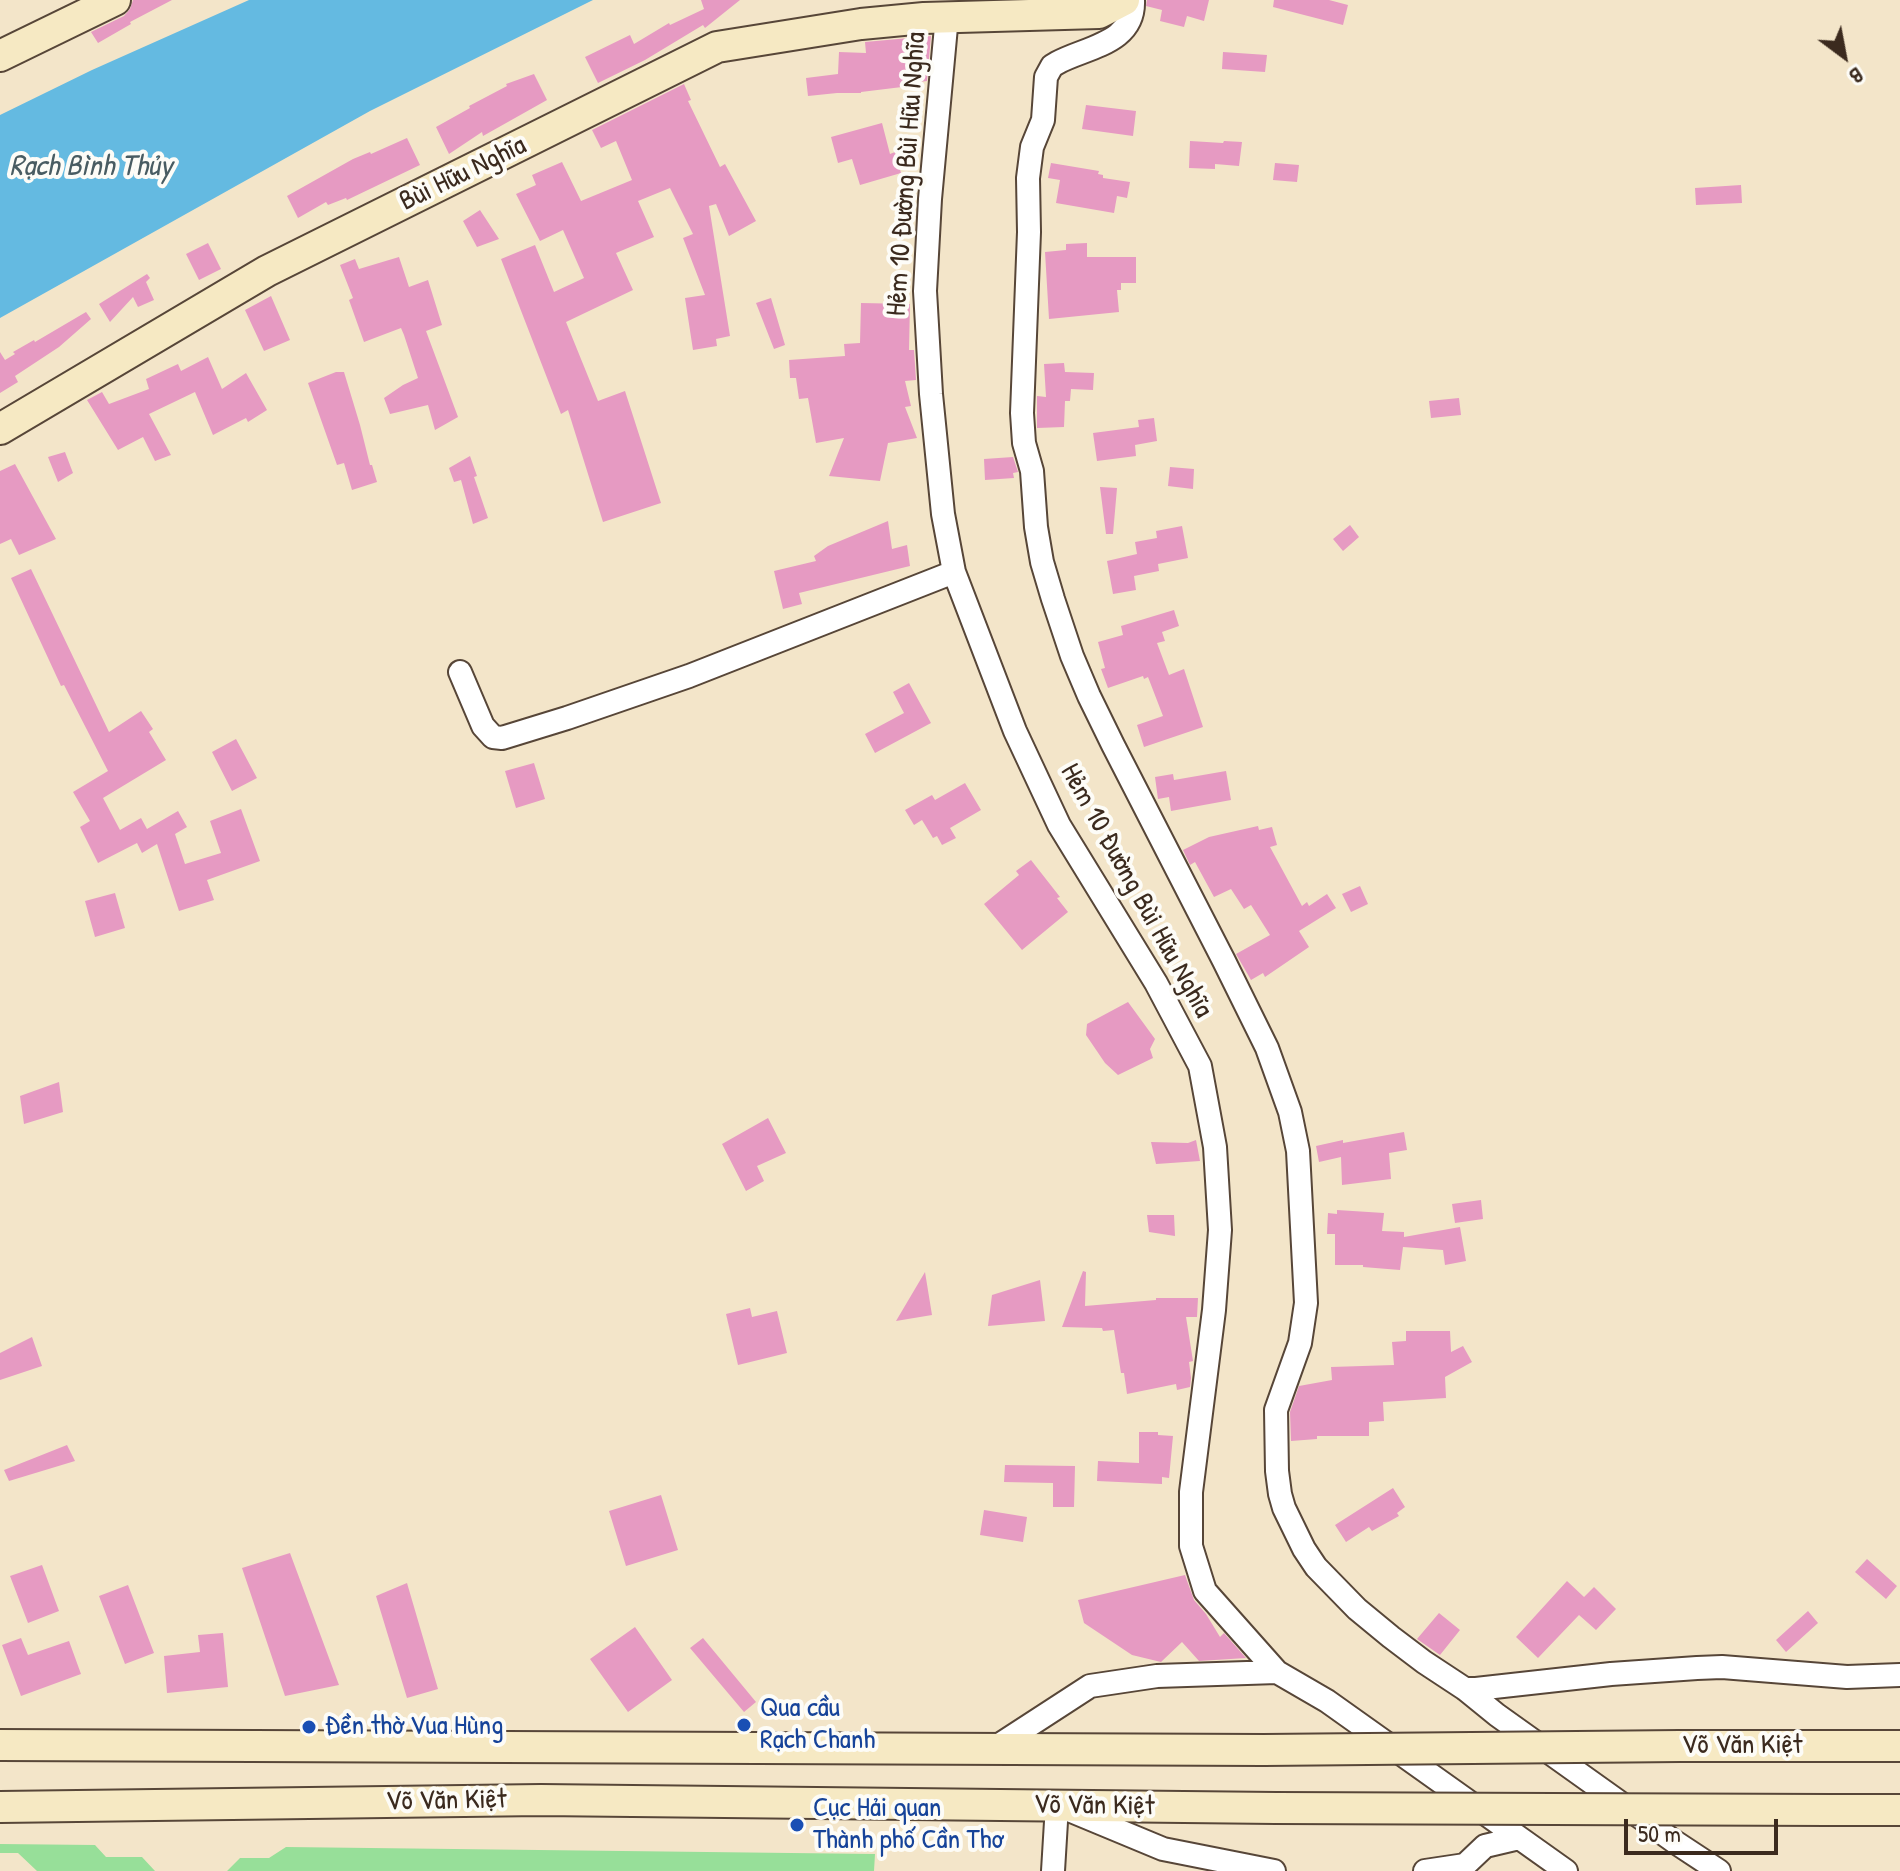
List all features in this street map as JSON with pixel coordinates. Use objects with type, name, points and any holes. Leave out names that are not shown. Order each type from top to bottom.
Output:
[{"type":"main road","points":[[0,56],[115,0]]},
{"type":"main road","name":"Bùi Hữu Nghĩa","points":[[0,429],[267,271],[717,47],[861,24],[954,16],[1099,13],[1124,0]]},
{"type":"main road","name":"Võ Văn Kiệt","points":[[0,1745],[1264,1750],[1900,1746]]},
{"type":"main road","name":"Võ Văn Kiệt","points":[[0,1807],[541,1800],[1276,1808],[1900,1810]]},
{"type":"street","points":[[1133,0],[1131,17],[1118,34],[1096,48],[1052,66],[1046,77],[1043,120],[1030,158],[1024,443],[1031,465],[1042,562],[1072,656],[1113,745],[1267,1048],[1290,1112],[1298,1151],[1306,1303],[1300,1343],[1276,1410],[1277,1471],[1284,1508],[1316,1567],[1391,1637],[1719,1871]]},
{"type":"street","name":"Hẻm 10 Đường Bùi Hữu Nghĩa","points":[[954,16],[930,199],[925,291],[941,499],[954,572],[1015,731],[1059,825],[1156,983],[1200,1066],[1215,1147],[1220,1230],[1214,1310],[1191,1492],[1191,1546],[1205,1591],[1277,1672],[1327,1701],[1566,1871]]},
{"type":"street","points":[[460,672],[483,726],[493,737],[502,738],[689,676],[954,572]]},
{"type":"street","points":[[1465,1689],[1709,1667],[1847,1677],[1900,1675]]},
{"type":"street","points":[[993,1749],[1090,1686],[1157,1676],[1277,1672]]},
{"type":"street","points":[[1053,1871],[1057,1805],[1163,1849],[1274,1871]]},
{"type":"street","points":[[1425,1871],[1465,1865],[1485,1846],[1519,1838]]},
{"type":"green space","points":[[0,1844],[95,1845],[106,1857],[142,1857],[155,1871],[37,1871],[18,1853],[0,1853]]},
{"type":"green space","points":[[286,1847],[875,1854],[874,1871],[227,1871],[240,1858],[269,1858]]},
{"type":"water","name":"Rạch Bình Thủy","points":[[249,0],[593,0],[370,111],[0,318],[0,115]]},
{"type":"building","points":[[133,0],[172,0],[98,43],[91,32],[124,16]]},
{"type":"building","points":[[701,0],[740,0],[705,28],[703,25],[645,60],[598,83],[585,57],[630,35],[634,44],[669,23],[704,9]]},
{"type":"building","points":[[1147,0],[1209,0],[1204,21],[1187,16],[1184,27],[1160,21],[1162,10],[1146,6]]},
{"type":"building","points":[[1274,0],[1329,0],[1348,5],[1343,25],[1273,7]]},
{"type":"building","points":[[931,36],[927,81],[861,93],[808,96],[806,78],[838,74],[839,52],[866,53],[865,42]]},
{"type":"building","points":[[1223,52],[1267,55],[1265,72],[1222,69]]},
{"type":"building","points":[[534,74],[547,100],[483,136],[482,132],[449,154],[436,127],[506,84]]},
{"type":"building","points":[[684,84],[691,100],[688,101],[720,167],[725,164],[756,221],[729,236],[716,204],[709,206],[730,336],[716,339],[717,346],[693,350],[685,298],[705,295],[683,238],[693,234],[670,188],[638,201],[654,237],[616,253],[633,290],[566,322],[598,401],[625,391],[661,503],[603,522],[568,410],[561,414],[501,259],[535,245],[554,292],[584,278],[563,230],[540,241],[516,194],[536,185],[532,175],[562,162],[581,201],[632,180],[616,141],[601,148],[592,130]]},
{"type":"building","points":[[1086,105],[1136,111],[1133,136],[1082,129]]},
{"type":"building","points":[[882,123],[890,154],[895,152],[901,173],[860,185],[852,159],[838,163],[831,137]]},
{"type":"building","points":[[407,138],[420,165],[347,200],[328,205],[326,202],[298,218],[287,196],[353,159]]},
{"type":"building","points":[[1190,141],[1242,142],[1239,166],[1215,164],[1215,169],[1189,168]]},
{"type":"building","points":[[1051,163],[1099,171],[1103,178],[1130,182],[1127,198],[1117,196],[1114,213],[1056,203],[1060,180],[1048,178]]},
{"type":"building","points":[[1275,163],[1299,165],[1297,182],[1273,180]]},
{"type":"building","points":[[1741,185],[1742,203],[1696,205],[1695,188]]},
{"type":"building","points":[[480,210],[499,239],[477,247],[463,221]]},
{"type":"building","points":[[208,243],[221,269],[199,280],[186,254]]},
{"type":"building","points":[[1087,243],[1087,257],[1136,257],[1136,283],[1121,283],[1121,290],[1117,290],[1119,312],[1049,319],[1045,252],[1066,250],[1066,244]]},
{"type":"building","points":[[399,257],[409,287],[428,280],[442,325],[426,331],[458,417],[435,430],[428,405],[390,414],[384,398],[418,378],[404,335],[401,328],[364,342],[349,300],[353,298],[340,265],[355,259],[359,269]]},
{"type":"building","points":[[147,274],[150,278],[146,282],[154,300],[138,307],[133,297],[110,322],[99,304]]},
{"type":"building","points":[[271,296],[290,340],[264,351],[245,310]]},
{"type":"building","points":[[771,298],[785,345],[774,349],[756,303]]},
{"type":"building","points":[[861,303],[910,304],[909,350],[914,350],[916,380],[905,381],[911,406],[905,407],[917,438],[888,443],[880,481],[829,476],[844,438],[816,443],[808,398],[799,399],[796,378],[790,378],[789,360],[845,356],[844,344],[860,343]]},
{"type":"building","points":[[86,312],[91,319],[59,347],[15,376],[18,382],[0,393],[0,352],[5,360],[15,354],[13,352]]},
{"type":"building","points":[[208,357],[222,389],[246,373],[267,410],[248,422],[246,418],[213,435],[195,392],[149,414],[171,455],[155,461],[143,437],[118,450],[87,400],[102,392],[109,404],[149,389],[146,379],[178,364],[181,371]]},
{"type":"building","points":[[1064,363],[1065,372],[1094,373],[1093,390],[1071,389],[1070,401],[1065,401],[1064,427],[1037,428],[1037,396],[1046,397],[1044,364]]},
{"type":"building","points":[[344,372],[377,482],[352,490],[344,463],[337,465],[308,383]]},
{"type":"building","points":[[1459,398],[1461,415],[1431,418],[1429,401]]},
{"type":"building","points":[[1154,418],[1157,441],[1135,445],[1136,456],[1097,461],[1093,433],[1139,427],[1138,420]]},
{"type":"building","points":[[65,452],[73,473],[58,482],[48,457]]},
{"type":"building","points":[[470,456],[488,518],[473,524],[461,480],[454,482],[449,468]]},
{"type":"building","points":[[1013,457],[1018,472],[1013,473],[1014,478],[985,480],[984,459]]},
{"type":"building","points":[[15,464],[56,539],[19,555],[11,539],[0,544],[0,471]]},
{"type":"building","points":[[1170,467],[1194,469],[1193,489],[1168,486]]},
{"type":"building","points":[[1100,487],[1117,488],[1113,534],[1106,534]]},
{"type":"building","points":[[888,521],[892,549],[907,545],[910,566],[799,593],[802,604],[783,609],[774,571],[816,561],[814,556],[828,546]]},
{"type":"building","points":[[1350,525],[1359,537],[1343,551],[1333,539]]},
{"type":"building","points":[[1182,526],[1188,558],[1158,564],[1159,571],[1134,576],[1136,590],[1113,594],[1107,561],[1137,554],[1135,542],[1157,538],[1156,531]]},
{"type":"building","points":[[31,569],[109,732],[141,711],[153,729],[149,732],[166,760],[103,798],[120,830],[141,818],[147,829],[178,811],[187,827],[175,834],[185,864],[221,853],[210,821],[241,809],[260,861],[207,880],[214,900],[179,911],[157,844],[142,853],[137,843],[98,863],[80,827],[90,821],[73,792],[108,771],[64,685],[61,686],[11,578]]},
{"type":"building","points":[[1174,610],[1179,626],[1162,632],[1165,641],[1157,643],[1169,675],[1184,669],[1203,727],[1144,747],[1137,725],[1163,716],[1148,677],[1108,688],[1101,669],[1105,668],[1098,642],[1123,635],[1121,626]]},
{"type":"building","points":[[909,683],[931,723],[875,753],[865,734],[904,713],[893,692]]},
{"type":"building","points":[[236,739],[257,778],[232,791],[212,752]]},
{"type":"building","points":[[534,763],[545,799],[516,808],[505,771]]},
{"type":"building","points":[[1226,771],[1231,800],[1171,811],[1169,797],[1158,799],[1155,777],[1173,774],[1174,780]]},
{"type":"building","points":[[965,783],[981,810],[950,828],[956,838],[942,845],[937,836],[933,838],[922,820],[914,825],[905,810],[932,795],[935,800]]},
{"type":"building","points":[[1258,826],[1259,830],[1272,827],[1277,845],[1270,847],[1302,906],[1307,902],[1309,906],[1327,894],[1336,908],[1299,931],[1309,947],[1265,977],[1263,973],[1251,980],[1236,954],[1270,935],[1251,905],[1244,909],[1231,889],[1214,897],[1195,862],[1190,865],[1183,850],[1209,837]]},
{"type":"building","points":[[1031,860],[1068,912],[1022,950],[984,904],[1019,875],[1016,871]]},
{"type":"building","points":[[1360,886],[1368,904],[1351,912],[1342,894]]},
{"type":"building","points":[[115,893],[125,928],[95,937],[85,901]]},
{"type":"building","points":[[1128,1002],[1155,1039],[1150,1049],[1153,1058],[1118,1075],[1105,1063],[1086,1035],[1087,1024]]},
{"type":"building","points":[[59,1082],[63,1112],[24,1124],[20,1096]]},
{"type":"building","points":[[768,1118],[786,1153],[757,1166],[764,1181],[746,1191],[722,1144]]},
{"type":"building","points":[[1404,1132],[1407,1150],[1389,1153],[1391,1179],[1342,1185],[1341,1157],[1319,1162],[1316,1146]]},
{"type":"building","points":[[1196,1140],[1200,1161],[1156,1164],[1151,1142],[1188,1143]]},
{"type":"building","points":[[1481,1200],[1483,1219],[1455,1223],[1452,1204]]},
{"type":"building","points":[[1337,1210],[1384,1213],[1382,1231],[1404,1232],[1404,1237],[1460,1227],[1466,1261],[1445,1265],[1443,1250],[1403,1247],[1400,1270],[1335,1265],[1335,1234],[1327,1234],[1328,1213],[1337,1214]]},
{"type":"building","points":[[1147,1215],[1174,1215],[1175,1236],[1149,1232]]},
{"type":"building","points":[[1083,1271],[1086,1272],[1085,1306],[1156,1298],[1198,1298],[1197,1317],[1186,1317],[1193,1361],[1189,1362],[1190,1387],[1177,1390],[1176,1384],[1127,1394],[1114,1330],[1062,1327]]},
{"type":"building","points":[[925,1272],[932,1315],[896,1321]]},
{"type":"building","points":[[1040,1280],[1045,1321],[988,1326],[992,1295]]},
{"type":"building","points":[[750,1308],[752,1317],[777,1311],[787,1353],[738,1365],[726,1314]]},
{"type":"building","points":[[1406,1331],[1450,1331],[1451,1352],[1463,1346],[1472,1362],[1445,1377],[1446,1398],[1383,1402],[1384,1421],[1369,1422],[1369,1436],[1317,1436],[1317,1439],[1291,1441],[1290,1412],[1299,1386],[1332,1380],[1331,1367],[1394,1365],[1392,1342],[1406,1341]]},
{"type":"building","points":[[32,1337],[42,1366],[0,1380],[0,1353]]},
{"type":"building","points":[[1139,1432],[1173,1436],[1169,1478],[1162,1477],[1162,1484],[1097,1481],[1098,1461],[1139,1463]]},
{"type":"building","points":[[67,1445],[75,1461],[9,1481],[4,1470]]},
{"type":"building","points":[[1005,1465],[1075,1466],[1074,1507],[1053,1507],[1053,1483],[1004,1482]]},
{"type":"building","points":[[1393,1488],[1405,1507],[1397,1513],[1399,1516],[1372,1531],[1369,1527],[1346,1542],[1335,1525]]},
{"type":"building","points":[[661,1495],[678,1550],[626,1566],[609,1511]]},
{"type":"building","points":[[984,1510],[1027,1517],[1023,1542],[980,1535]]},
{"type":"building","points":[[290,1553],[339,1685],[285,1696],[242,1568]]},
{"type":"building","points":[[1867,1559],[1897,1586],[1886,1599],[1855,1572]]},
{"type":"building","points":[[42,1565],[59,1611],[28,1623],[10,1576]]},
{"type":"building","points":[[1185,1575],[1194,1600],[1220,1637],[1224,1633],[1246,1658],[1199,1661],[1182,1642],[1161,1662],[1132,1655],[1084,1623],[1078,1600]]},
{"type":"building","points":[[1567,1581],[1584,1597],[1594,1587],[1616,1609],[1596,1630],[1579,1615],[1538,1658],[1516,1637]]},
{"type":"building","points":[[407,1583],[438,1689],[407,1698],[376,1596]]},
{"type":"building","points":[[128,1585],[154,1653],[125,1664],[99,1596]]},
{"type":"building","points":[[1808,1611],[1818,1623],[1786,1652],[1776,1640]]},
{"type":"building","points":[[1439,1613],[1460,1630],[1440,1655],[1417,1639]]},
{"type":"building","points":[[635,1627],[672,1680],[628,1712],[590,1659]]},
{"type":"building","points":[[223,1633],[228,1687],[167,1693],[164,1656],[200,1652],[198,1635]]},
{"type":"building","points":[[21,1638],[28,1655],[69,1641],[81,1674],[21,1696],[2,1645]]},
{"type":"building","points":[[703,1638],[756,1702],[744,1712],[690,1648]]},
{"type":"place","name":"Qua cầu Rạch Chanh","points":[[744,1725]]},
{"type":"place","name":"Đền thờ Vua Hùng","points":[[309,1727]]},
{"type":"place","name":"Cục Hải quan Thành phố Cần Thơ","points":[[797,1825]]}]
